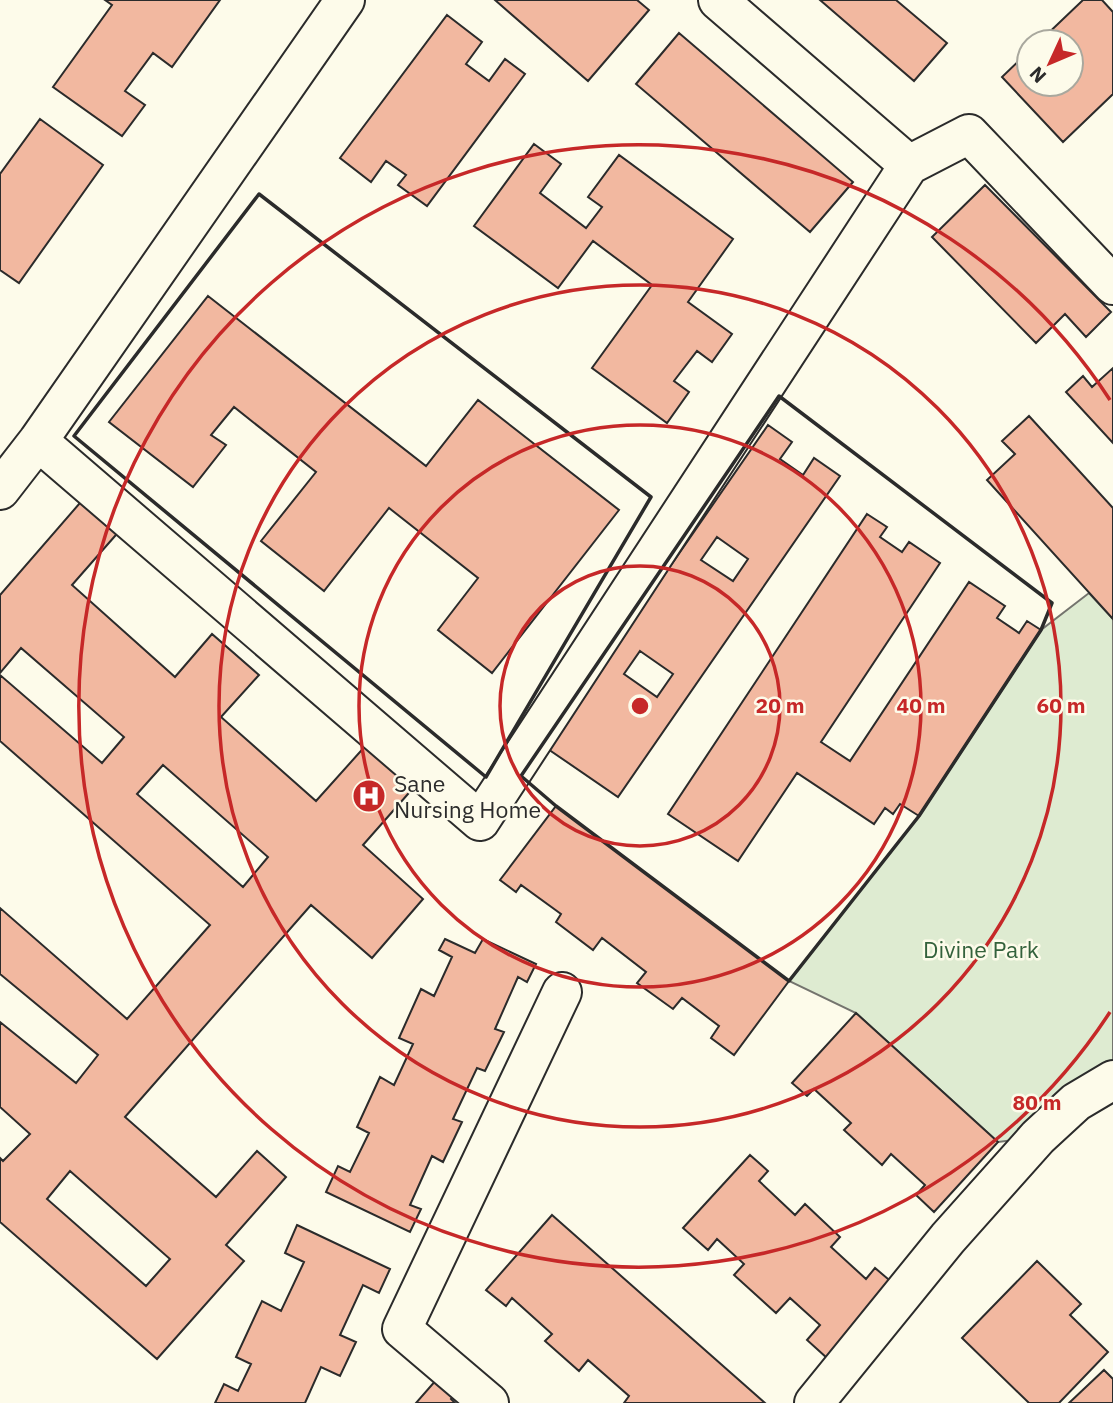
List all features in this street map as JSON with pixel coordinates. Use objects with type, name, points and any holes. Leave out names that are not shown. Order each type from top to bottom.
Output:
[{"type":"street","points":[[0,490],[38,441],[345,0]]},
{"type":"street","points":[[719,0],[909,164]]},
{"type":"street","points":[[38,441],[480,821],[909,164],[969,134],[1113,285]]},
{"type":"street","points":[[489,1403],[402,1329],[562,992]]},
{"type":"street","points":[[814,1403],[948,1238],[1038,1137],[1076,1102],[1113,1080]]},
{"type":"green space","name":"Divine Park","points":[[1089,593],[1113,619],[1113,1080],[1038,1137],[998,1142],[856,1013],[789,981],[919,816],[1041,630]]},
{"type":"building","points":[[105,0],[220,0],[172,67],[153,53],[125,91],[145,105],[122,136],[53,87],[112,5]]},
{"type":"building","points":[[495,0],[637,0],[649,10],[588,81]]},
{"type":"building","points":[[820,0],[896,0],[947,43],[914,81]]},
{"type":"building","points":[[1083,0],[1102,0],[1113,12],[1113,94],[1063,142],[1022,98],[1085,98],[1085,28],[1054,28]]},
{"type":"building","points":[[447,15],[482,42],[466,64],[489,81],[505,59],[525,74],[427,206],[398,185],[406,175],[386,161],[371,182],[340,158]]},
{"type":"building","points":[[679,33],[853,182],[810,232],[636,84]]},
{"type":"building","points":[[1015,64],[1015,91],[1002,77]]},
{"type":"building","points":[[40,119],[103,165],[19,283],[0,270],[0,174]]},
{"type":"building","points":[[534,144],[561,164],[540,193],[586,228],[602,207],[588,197],[619,155],[733,239],[688,302],[732,334],[712,362],[697,351],[674,381],[689,392],[667,423],[592,368],[652,285],[593,241],[558,288],[474,226]]},
{"type":"building","points":[[985,185],[1111,312],[1086,337],[1065,314],[1036,343],[932,237]]},
{"type":"building","points":[[208,296],[426,466],[478,400],[619,510],[492,673],[438,630],[478,578],[389,508],[324,591],[261,541],[316,472],[234,407],[211,435],[226,445],[193,487],[109,422]]},
{"type":"building","points":[[1113,368],[1113,443],[1066,392],[1083,376],[1092,387]]},
{"type":"building","points":[[1029,416],[1113,508],[1113,619],[987,480],[1015,454],[1002,441]]},
{"type":"building","points":[[768,425],[792,442],[780,459],[803,475],[814,458],[840,476],[618,797],[545,747]],"holes":[[[717,537],[748,559],[733,581],[701,560]],[[640,651],[673,674],[657,697],[624,674]]]},
{"type":"building","points":[[86,496],[122,528],[72,585],[175,677],[212,634],[259,675],[221,717],[316,801],[368,743],[415,786],[363,845],[423,899],[372,958],[311,905],[125,1117],[216,1197],[257,1151],[286,1177],[226,1245],[244,1261],[157,1359],[0,1222],[0,1158],[3,1161],[30,1134],[0,1107],[0,1022],[76,1083],[98,1055],[0,974],[0,908],[127,1019],[210,925],[0,741],[0,675],[102,763],[124,737],[21,648],[0,673],[0,595]],"holes":[[[163,765],[268,857],[243,887],[137,794]],[[70,1171],[170,1259],[146,1286],[47,1199]]]},
{"type":"building","points":[[867,514],[887,527],[880,537],[902,552],[909,542],[940,563],[821,742],[850,761],[969,582],[1005,606],[997,618],[1019,633],[1027,621],[1041,630],[919,816],[900,804],[893,814],[885,808],[874,824],[797,773],[738,861],[668,814]]},
{"type":"building","points":[[556,806],[789,981],[734,1055],[711,1038],[719,1026],[682,998],[673,1009],[637,983],[646,972],[602,938],[593,950],[556,922],[561,914],[521,885],[516,892],[500,880]]},
{"type":"building","points":[[445,939],[475,953],[483,939],[536,964],[527,982],[518,977],[495,1029],[504,1032],[485,1071],[477,1068],[453,1119],[462,1122],[443,1162],[432,1156],[410,1205],[421,1209],[410,1232],[326,1192],[338,1166],[350,1172],[369,1133],[357,1127],[380,1077],[394,1085],[413,1044],[399,1038],[421,989],[434,996],[452,957],[439,950]]},
{"type":"building","points":[[856,1013],[998,1142],[934,1212],[916,1195],[925,1185],[891,1154],[882,1165],[844,1130],[851,1123],[814,1089],[807,1096],[792,1083]]},
{"type":"building","points":[[750,1155],[768,1171],[759,1181],[795,1215],[805,1204],[840,1237],[831,1247],[866,1279],[875,1268],[894,1284],[827,1358],[807,1340],[820,1325],[790,1298],[776,1313],[734,1275],[744,1264],[717,1239],[708,1250],[683,1228]]},
{"type":"building","points":[[552,1215],[765,1403],[624,1403],[629,1396],[588,1360],[579,1371],[545,1341],[552,1334],[512,1298],[506,1306],[486,1290]]},
{"type":"building","points":[[297,1225],[390,1269],[379,1293],[363,1285],[340,1335],[356,1342],[340,1376],[321,1367],[305,1403],[215,1403],[224,1384],[238,1391],[251,1364],[236,1357],[262,1301],[281,1311],[304,1262],[285,1253]]},
{"type":"building","points":[[1037,1261],[1081,1304],[1070,1315],[1108,1352],[1059,1403],[1029,1403],[962,1338]]},
{"type":"building","points":[[1104,1370],[1113,1379],[1113,1403],[1069,1403]]},
{"type":"building","points":[[444,1371],[462,1386],[451,1399],[455,1403],[416,1403]]},
{"type":"wall","points":[[259,194],[651,497],[486,777],[74,436],[259,194]]},
{"type":"wall","points":[[779,396],[1052,603],[1041,630],[919,816],[789,981],[556,806],[521,776],[779,396]]},
{"type":"place","name":"Sane Nursing Home","points":[[369,796]]}]
